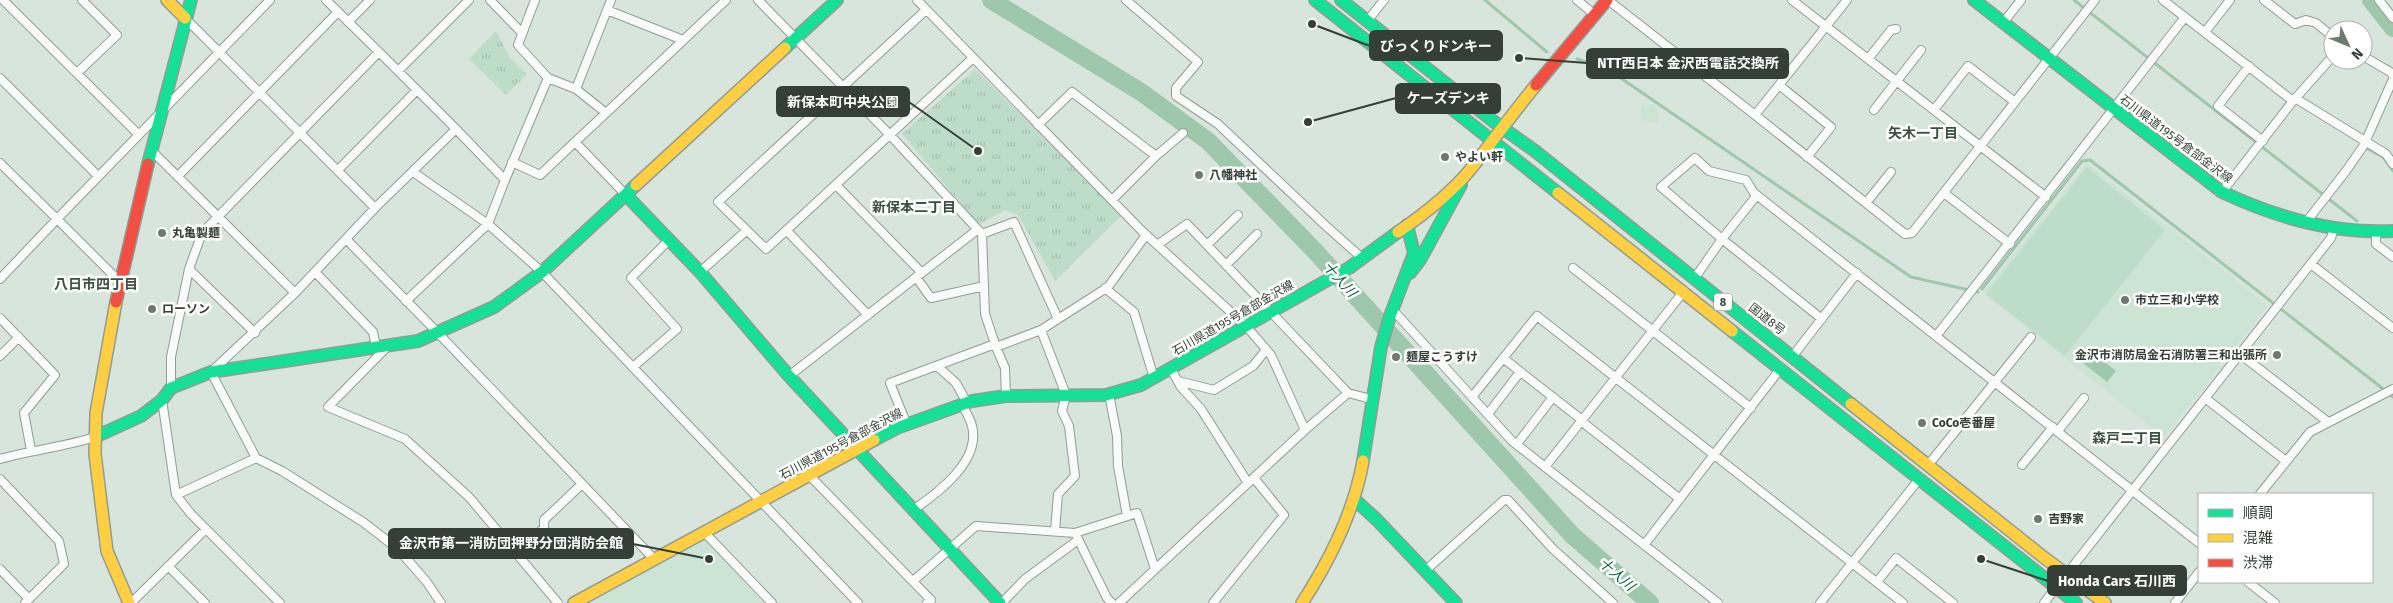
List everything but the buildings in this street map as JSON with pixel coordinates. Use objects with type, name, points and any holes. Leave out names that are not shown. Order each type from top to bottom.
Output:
[{"type":"main road","points":[[167,0],[185,18]]},
{"type":"main road","points":[[130,603],[107,551],[96,463],[95,437],[102,375],[120,282],[160,113],[191,0]]},
{"type":"main road","points":[[95,437],[140,416],[162,400],[171,388],[211,372],[418,341],[494,307],[542,272],[837,0]]},
{"type":"main road","name":"8","points":[[1315,0],[2076,603]]},
{"type":"main road","name":"国道8号","points":[[1341,0],[1535,151],[1792,357],[2105,603]]},
{"type":"main road","points":[[1362,258],[1383,241],[1437,204],[1469,171],[1502,127],[1608,0]]},
{"type":"main road","name":"石川県道195号倉部金沢線","points":[[1974,0],[2222,192],[2253,205],[2334,228],[2376,232],[2393,231]]},
{"type":"main road","points":[[1405,280],[1420,260],[1469,171]]},
{"type":"main road","points":[[626,195],[700,272],[789,376],[856,449],[1001,603]]},
{"type":"main road","points":[[1302,603],[1323,570],[1354,498],[1363,463],[1371,399],[1381,347],[1391,313],[1414,252],[1407,225]]},
{"type":"main road","name":"石川県道195号倉部金沢線","points":[[574,603],[856,449],[906,425],[965,403],[1006,396],[1109,394],[1141,385],[1270,311],[1327,281],[1362,258]]},
{"type":"main road","points":[[1354,498],[1456,603]]},
{"type":"street","points":[[3,0],[138,134]]},
{"type":"street","points":[[77,73],[117,35],[82,0]]},
{"type":"street","points":[[0,279],[138,134],[270,0]]},
{"type":"street","points":[[326,0],[505,180]]},
{"type":"street","points":[[348,22],[370,0]]},
{"type":"street","points":[[398,71],[469,0]]},
{"type":"street","points":[[490,0],[522,33]]},
{"type":"street","points":[[535,0],[518,45],[548,78],[576,89],[606,113]]},
{"type":"street","points":[[576,89],[611,0]]},
{"type":"street","points":[[512,162],[540,175],[726,0]]},
{"type":"street","points":[[758,0],[797,37],[980,232],[985,314],[1005,368],[1006,396]]},
{"type":"street","points":[[917,0],[1146,235],[1246,326],[1266,350],[1305,430]]},
{"type":"street","points":[[1126,0],[1198,62],[1176,88],[1176,96],[1218,124],[1362,258]]},
{"type":"street","points":[[1368,20],[1384,0]]},
{"type":"street","points":[[1577,0],[1595,15]]},
{"type":"street","points":[[1608,0],[1905,234],[1912,234],[2095,0]]},
{"type":"street","points":[[1792,0],[2046,198]]},
{"type":"street","points":[[1755,115],[1846,0]]},
{"type":"street","points":[[2003,23],[2020,0]]},
{"type":"street","points":[[2163,0],[2294,100],[2386,154],[2393,164]]},
{"type":"street","points":[[2205,32],[2230,0]]},
{"type":"street","points":[[2264,0],[2295,24],[2306,20],[2316,23],[2323,29]]},
{"type":"street","points":[[2379,0],[2393,18]]},
{"type":"street","points":[[607,10],[683,40]]},
{"type":"street","points":[[926,10],[718,202],[746,231],[766,249],[973,58]]},
{"type":"street","points":[[178,176],[338,12]]},
{"type":"street","points":[[1937,335],[2046,198],[2185,17]]},
{"type":"street","points":[[185,18],[375,208]]},
{"type":"street","points":[[1868,59],[1891,30],[1896,29]]},
{"type":"street","points":[[1874,110],[1921,50]]},
{"type":"street","points":[[171,388],[171,358],[189,269],[202,232],[379,52]]},
{"type":"street","points":[[2307,221],[2366,142],[2393,78],[2392,73],[2373,62]]},
{"type":"street","points":[[1934,110],[1968,66],[2015,102]]},
{"type":"street","points":[[2249,66],[2218,106],[2260,143]]},
{"type":"street","points":[[2222,192],[2294,100],[2323,67]]},
{"type":"street","points":[[0,78],[98,176]]},
{"type":"street","points":[[406,302],[488,224],[548,78]]},
{"type":"street","points":[[1780,85],[1832,127],[1807,157]]},
{"type":"street","points":[[338,170],[417,90]]},
{"type":"street","points":[[1038,125],[1072,92],[1156,156]]},
{"type":"street","points":[[441,603],[426,581],[398,549],[363,522],[282,471],[256,458],[211,372],[255,333],[375,208],[456,129]]},
{"type":"street","points":[[1112,200],[1156,156],[1183,133]]},
{"type":"street","points":[[575,142],[626,195]]},
{"type":"street","points":[[151,150],[295,293]]},
{"type":"street","points":[[1822,319],[1722,240],[1661,187],[1695,158],[1710,171],[1746,180],[1757,196],[1937,335],[2198,542]]},
{"type":"street","points":[[0,162],[120,282]]},
{"type":"street","points":[[413,172],[488,224],[542,272],[858,603]]},
{"type":"street","points":[[1866,203],[1891,172]]},
{"type":"street","points":[[836,185],[919,275],[930,298],[984,286]]},
{"type":"street","points":[[1944,193],[2010,244]]},
{"type":"street","points":[[1694,279],[1757,196]]},
{"type":"street","points":[[1207,245],[1238,215]]},
{"type":"street","points":[[789,376],[919,275],[980,232],[1014,222],[1058,318]]},
{"type":"street","points":[[1157,245],[1187,224],[1348,394],[1371,399]]},
{"type":"street","points":[[2044,603],[2312,264],[2331,238],[2334,228]]},
{"type":"street","points":[[700,272],[746,231]]},
{"type":"street","points":[[787,231],[868,315]]},
{"type":"street","points":[[2376,232],[2376,244],[2393,257]]},
{"type":"street","points":[[1226,265],[1257,234]]},
{"type":"street","points":[[906,425],[890,383],[1041,330],[1105,288],[1146,235]]},
{"type":"street","points":[[346,239],[406,302],[438,332],[654,560]]},
{"type":"street","points":[[633,368],[677,329],[631,278],[669,240]]},
{"type":"street","points":[[2312,264],[2393,328]]},
{"type":"street","points":[[1573,268],[1751,408]]},
{"type":"street","points":[[189,269],[255,333]]},
{"type":"street","points":[[315,272],[373,332],[376,347]]},
{"type":"street","points":[[1792,357],[1857,273]]},
{"type":"street","points":[[1105,288],[1134,312],[1154,378]]},
{"type":"street","points":[[1545,466],[1684,291]]},
{"type":"street","points":[[1391,313],[1517,444],[1718,603]]},
{"type":"street","points":[[1472,397],[1537,316],[1903,603]]},
{"type":"street","points":[[0,318],[55,375],[24,413],[31,450]]},
{"type":"street","points":[[1041,330],[1066,395],[1062,411],[1069,426],[1075,476],[1058,494],[1055,531]]},
{"type":"street","points":[[0,356],[18,337]]},
{"type":"street","points":[[1928,464],[2031,337]]},
{"type":"street","points":[[389,345],[328,407],[405,439],[469,496],[558,603]]},
{"type":"street","points":[[1178,381],[1214,390],[1254,366],[1266,350]]},
{"type":"street","points":[[2240,354],[2328,422]]},
{"type":"street","points":[[1503,358],[1680,499]]},
{"type":"street","points":[[913,510],[932,497],[952,478],[963,464],[971,448],[972,427],[965,403],[956,383],[937,366]]},
{"type":"street","points":[[1644,545],[1781,368]]},
{"type":"street","points":[[1171,369],[1251,481],[1284,515],[1213,603]]},
{"type":"street","points":[[1488,414],[1520,372]]},
{"type":"street","points":[[2261,493],[2310,432],[2393,389]]},
{"type":"street","points":[[1109,394],[1117,436],[1118,466],[1127,516]]},
{"type":"street","points":[[1119,603],[1305,430],[1348,394]]},
{"type":"street","points":[[1517,444],[1553,397]]},
{"type":"street","points":[[2022,465],[2084,398]]},
{"type":"street","points":[[2205,398],[2286,461]]},
{"type":"street","points":[[162,400],[176,495],[280,603]]},
{"type":"street","points":[[0,459],[31,450],[72,445],[95,437]]},
{"type":"street","points":[[176,495],[256,458]]},
{"type":"street","points":[[809,475],[931,602]]},
{"type":"street","points":[[1820,603],[1920,478]]},
{"type":"street","points":[[0,479],[59,542],[64,564],[27,601],[0,569]]},
{"type":"street","points":[[516,552],[544,528],[544,520],[582,484]]},
{"type":"street","points":[[1426,570],[1504,500],[1508,500],[1553,548],[1612,603]]},
{"type":"street","points":[[1001,603],[1025,579],[1076,536],[1137,513],[1155,569]]},
{"type":"street","points":[[913,582],[976,526],[1055,531],[1076,536]]},
{"type":"street","points":[[130,603],[206,528]]},
{"type":"street","points":[[705,533],[772,603]]},
{"type":"street","points":[[1076,536],[1107,598],[1112,603]]},
{"type":"street","points":[[1877,582],[1896,558],[1954,603]]},
{"type":"street","points":[[168,566],[205,603]]},
{"type":"street","points":[[2175,603],[2198,573]]},
{"type":"street","points":[[2249,583],[2275,603]]},
{"type":"shaded area","points":[[1653,104],[1658,108],[1658,122],[1641,122],[1641,105]]},
{"type":"shaded area","name":"市立三和小学校","points":[[2087,163],[2268,306],[2164,437],[1983,293]]},
{"type":"shaded area","points":[[2087,348],[2116,371],[2107,382],[2078,359]]},
{"type":"shaded area","points":[[705,540],[765,603],[590,603]]},
{"type":"green space","points":[[496,31],[510,58],[527,74],[506,95],[469,59]]},
{"type":"green space","points":[[975,69],[1122,215],[1055,281],[1018,215],[1005,210],[979,225],[902,134]]},
{"type":"green space","points":[[2087,167],[2165,230],[2065,356],[1986,294]]},
{"type":"waterway","name":"十人川","points":[[991,0],[1141,92],[1208,141],[1314,250],[1572,535],[1650,603]]},
{"type":"waterway","points":[[1485,0],[1547,52]]},
{"type":"waterway","points":[[2074,0],[2357,221]]},
{"type":"waterway","points":[[2371,0],[2393,28]]},
{"type":"waterway","points":[[1577,59],[1609,70],[1911,277],[1978,292]]},
{"type":"waterway","points":[[2366,148],[2383,157],[2393,171]]},
{"type":"waterway","points":[[1982,289],[2082,161],[2090,160],[2382,388]]},
{"type":"traffic: fast","points":[[148,164],[191,0]]},
{"type":"traffic: fast","points":[[785,48],[837,0]]},
{"type":"traffic: fast","points":[[1315,0],[1558,193]]},
{"type":"traffic: fast","points":[[1341,0],[1493,121],[1535,151],[1851,404]]},
{"type":"traffic: fast","points":[[1974,0],[2222,192],[2263,209],[2305,222],[2349,230],[2393,231]]},
{"type":"traffic: fast","points":[[95,437],[141,416],[162,400],[171,388],[211,372],[418,341],[494,307],[542,272],[636,185]]},
{"type":"traffic: fast","points":[[1410,273],[1420,260],[1461,185]]},
{"type":"traffic: fast","points":[[626,195],[700,272],[789,376],[1000,603]]},
{"type":"traffic: fast","points":[[1363,461],[1381,347],[1390,316],[1414,253],[1407,225]]},
{"type":"traffic: fast","points":[[874,440],[897,428],[972,401],[1006,396],[1106,395],[1141,385],[1349,268],[1398,232]]},
{"type":"traffic: fast","points":[[1732,331],[2076,603]]},
{"type":"traffic: fast","points":[[1354,499],[1376,519],[1456,603]]},
{"type":"traffic: slow","points":[[167,0],[185,18]]},
{"type":"traffic: slow","points":[[636,185],[785,48]]},
{"type":"traffic: slow","points":[[1398,232],[1436,204],[1462,179],[1536,85]]},
{"type":"traffic: slow","points":[[1558,193],[1732,331]]},
{"type":"traffic: slow","points":[[116,302],[96,413],[95,454],[107,551],[129,603]]},
{"type":"traffic: slow","points":[[1851,404],[2042,556],[2105,603]]},
{"type":"traffic: slow","points":[[574,603],[874,440]]},
{"type":"traffic: slow","points":[[1302,603],[1340,535],[1354,499],[1363,461]]},
{"type":"traffic: jam","points":[[1536,85],[1607,0]]},
{"type":"traffic: jam","points":[[116,302],[148,164]]},
{"type":"place","name":"びっくりドンキー","points":[[1312,24]]},
{"type":"place","name":"NTT西日本 金沢西電話交換所","points":[[1519,58]]},
{"type":"place","name":"ケーズデンキ","points":[[1308,122]]},
{"type":"place","name":"新保本町中央公園","points":[[978,151]]},
{"type":"place","name":"やよい軒","points":[[1445,157]]},
{"type":"place","name":"八幡神社","points":[[1199,175]]},
{"type":"place","name":"丸亀製麺","points":[[162,233]]},
{"type":"place","name":"市立三和小学校","points":[[2125,300]]},
{"type":"place","name":"ローソン","points":[[152,309]]},
{"type":"place","name":"金沢市消防局金石消防署三和出張所","points":[[2277,355]]},
{"type":"place","name":"麺屋こうすけ","points":[[1396,357]]},
{"type":"place","name":"CoCo壱番屋","points":[[1922,423]]},
{"type":"place","name":"吉野家","points":[[2038,519]]},
{"type":"place","name":"金沢市第一消防団押野分団消防会館","points":[[709,559]]},
{"type":"place","name":"Honda Cars 石川西","points":[[1981,559]]},
{"type":"district","name":"矢木一丁目","points":[[1923,133]]},
{"type":"district","name":"新保本二丁目","points":[[914,207]]},
{"type":"district","name":"八日市四丁目","points":[[96,284]]},
{"type":"district","name":"森戸二丁目","points":[[2127,438]]}]
